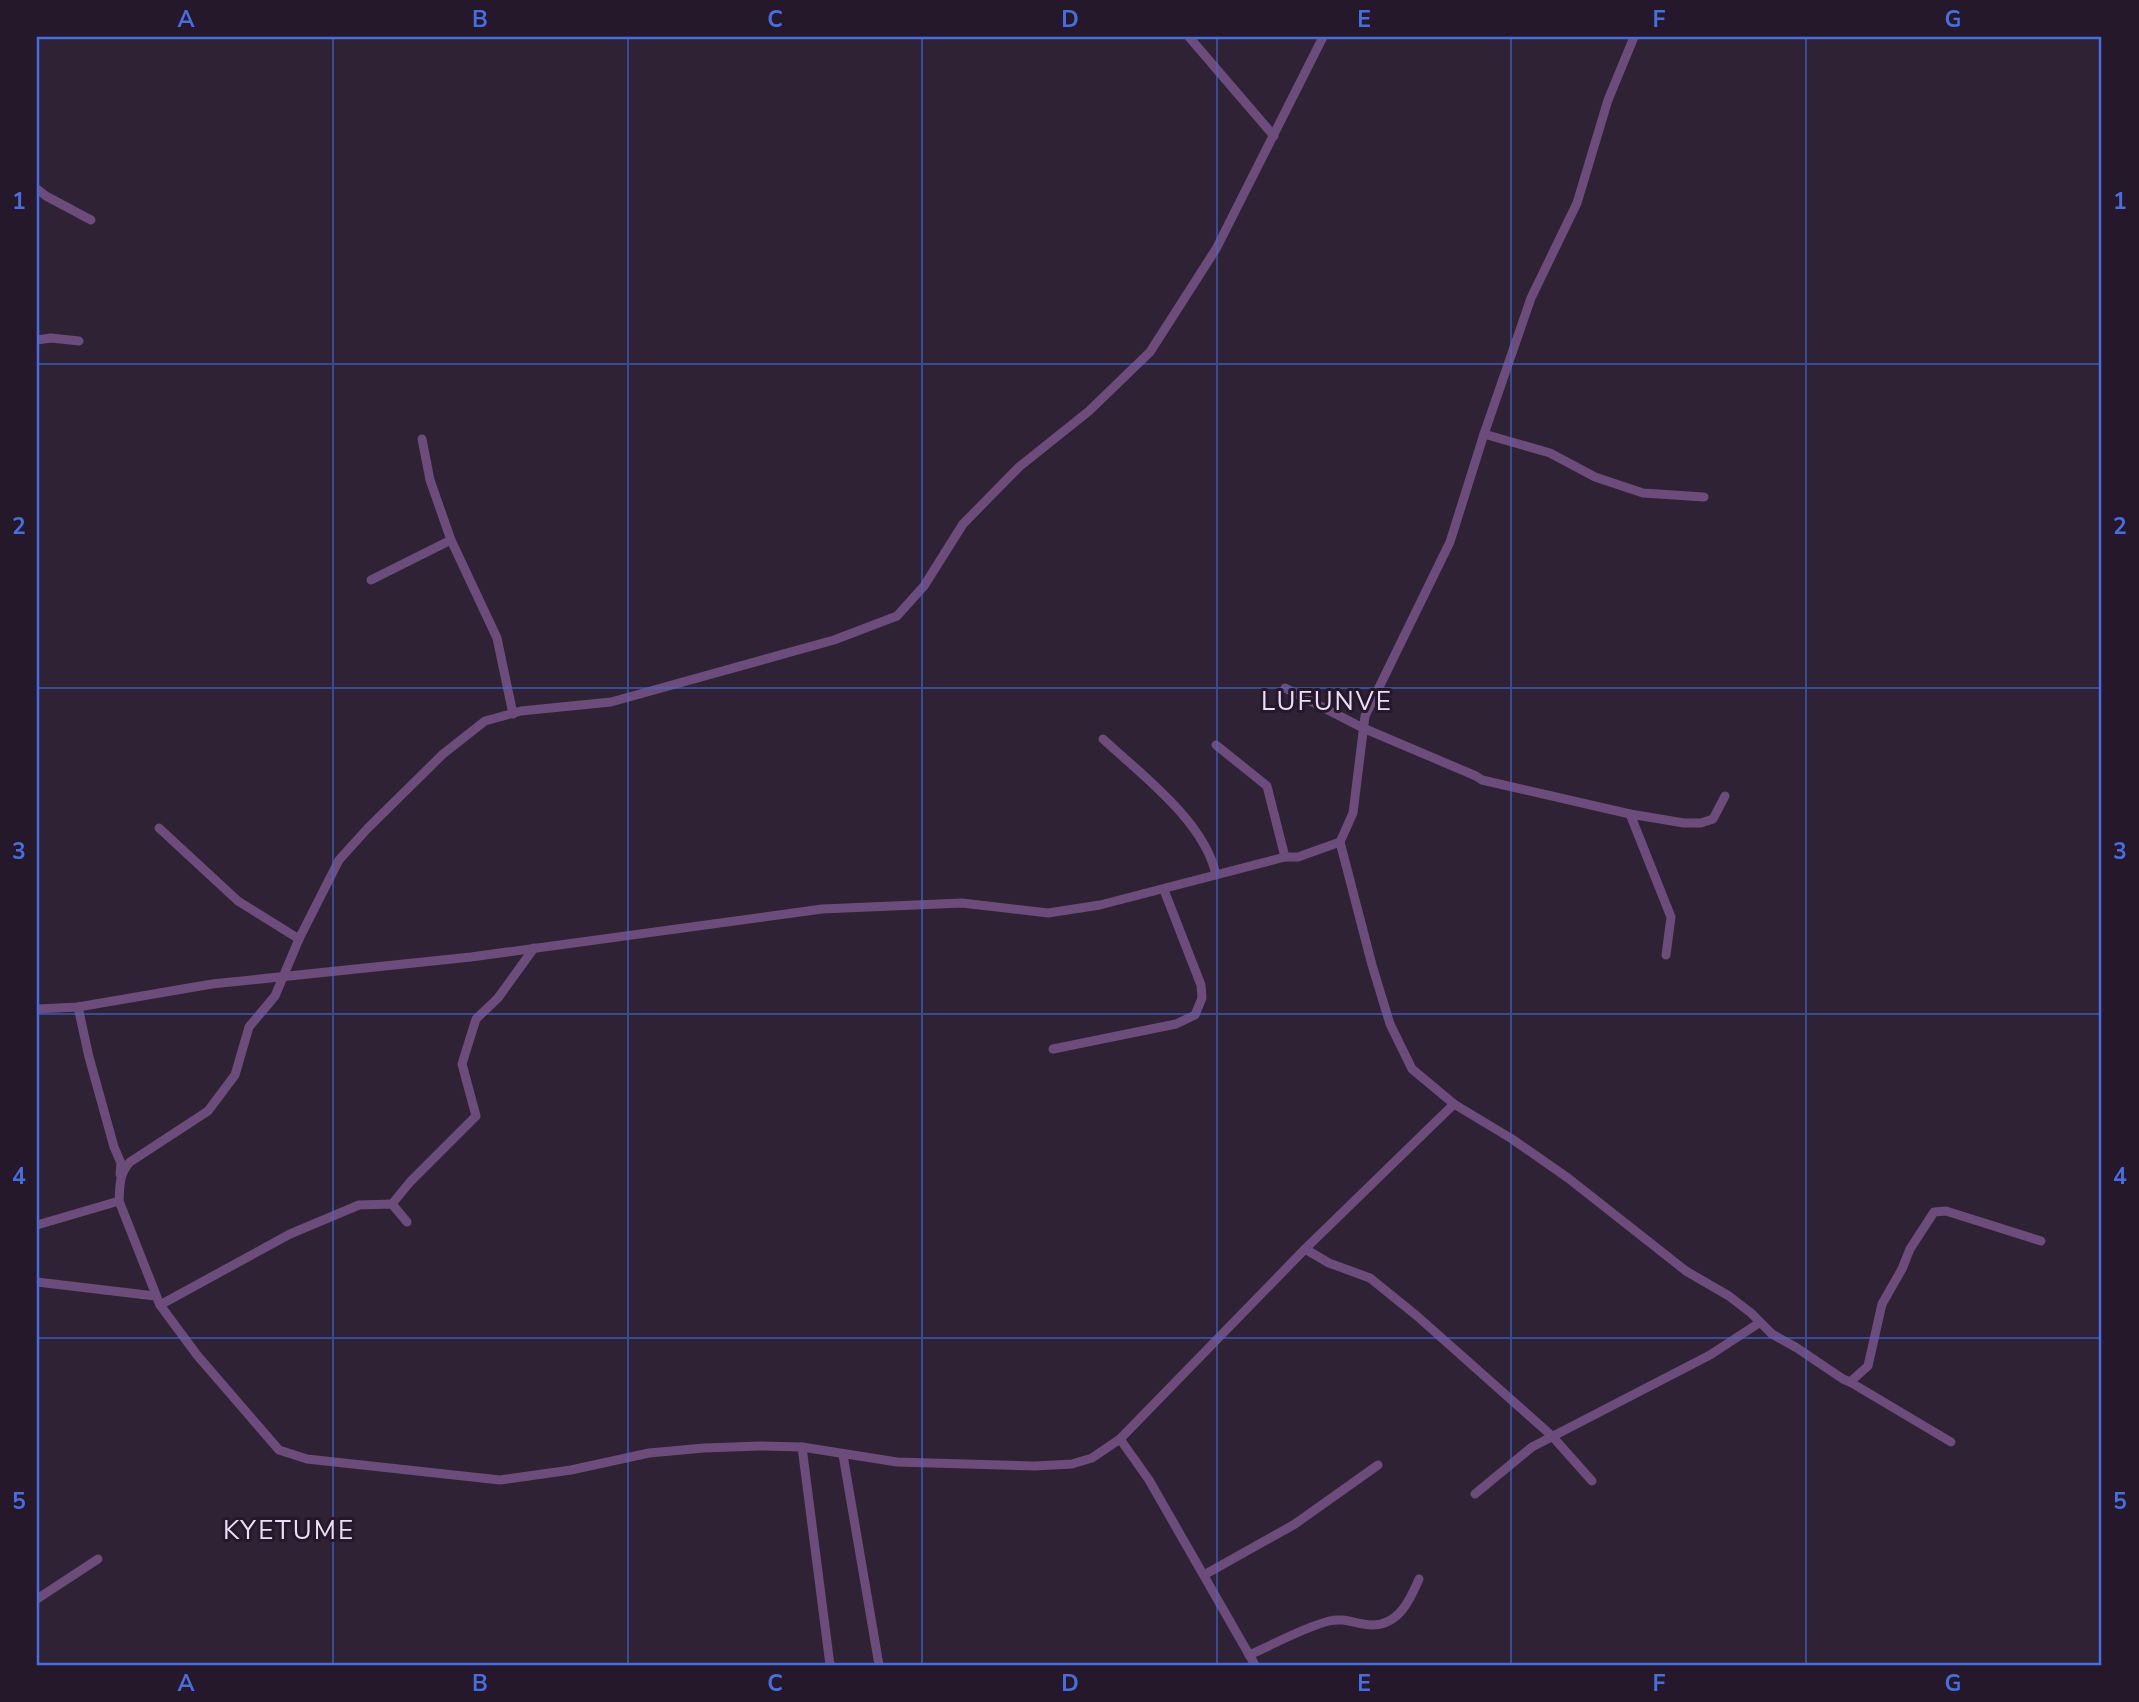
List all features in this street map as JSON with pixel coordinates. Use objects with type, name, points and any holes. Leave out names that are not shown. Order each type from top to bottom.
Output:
[{"type":"street","points":[[1189,37],[1275,136]]},
{"type":"street","points":[[120,1181],[123,1170],[130,1162],[208,1111],[234,1075],[249,1027],[275,996],[299,939],[340,860],[367,829],[453,746],[485,721],[513,713],[611,702],[834,640],[897,616],[924,586],[962,524],[1019,467],[1089,411],[1150,352],[1216,249],[1323,37]]},
{"type":"street","points":[[1634,37],[1608,100],[1577,203],[1531,298],[1450,542],[1365,716],[1353,813],[1340,842],[1371,965],[1390,1024],[1412,1069],[1454,1104],[1512,1139],[1568,1178],[1686,1271],[1729,1296],[1772,1334],[1951,1442]]},
{"type":"street","points":[[37,189],[91,220]]},
{"type":"street","points":[[37,340],[51,338],[79,341]]},
{"type":"street","points":[[1484,434],[1550,453],[1595,477],[1643,493],[1704,498]]},
{"type":"street","points":[[422,439],[430,480],[451,540],[497,638],[513,713]]},
{"type":"street","points":[[371,580],[451,540]]},
{"type":"street","points":[[1285,688],[1363,728],[1482,780],[1684,824],[1702,823],[1713,818],[1725,796]]},
{"type":"street","points":[[1103,739],[1168,799],[1194,828],[1208,847],[1216,875]]},
{"type":"street","points":[[1216,745],[1267,786],[1285,857]]},
{"type":"street","points":[[1630,814],[1671,917],[1666,954]]},
{"type":"street","points":[[159,828],[238,901],[299,939]]},
{"type":"street","points":[[37,1009],[78,1007],[212,984],[471,957],[822,909],[962,903],[1048,912],[1100,905],[1164,890],[1285,857],[1298,857],[1340,842]]},
{"type":"street","points":[[1053,1049],[1176,1024],[1195,1015],[1202,998],[1201,985],[1164,890]]},
{"type":"street","points":[[392,1205],[410,1182],[475,1116],[462,1064],[476,1019],[498,998],[534,948]]},
{"type":"street","points":[[78,1007],[89,1057],[121,1163],[120,1201],[157,1301],[197,1355],[279,1450],[299,1457],[500,1480],[571,1470],[649,1453],[704,1448],[802,1447],[897,1462],[1035,1466],[1072,1464],[1092,1458],[1120,1439],[1305,1249],[1454,1104]]},
{"type":"street","points":[[37,1225],[120,1201]]},
{"type":"street","points":[[37,1283],[157,1301],[290,1234],[359,1205],[392,1205],[407,1222]]},
{"type":"street","points":[[1850,1382],[1868,1366],[1882,1304],[1910,1249],[1934,1212],[1946,1211],[2041,1241]]},
{"type":"street","points":[[1305,1249],[1329,1263],[1370,1278],[1417,1316],[1552,1436],[1591,1481]]},
{"type":"street","points":[[1475,1494],[1513,1461],[1552,1436],[1710,1355],[1759,1323]]},
{"type":"street","points":[[1120,1439],[1149,1480],[1255,1665]]},
{"type":"street","points":[[802,1447],[830,1665]]},
{"type":"street","points":[[843,1455],[879,1665]]},
{"type":"street","points":[[1204,1574],[1295,1524],[1378,1465]]},
{"type":"street","points":[[37,1599],[98,1559]]},
{"type":"street","points":[[1249,1655],[1327,1622],[1341,1619],[1372,1625],[1388,1622],[1402,1612],[1419,1579]]},
{"type":"district","name":"LUFUNVE","points":[[1327,701]]},
{"type":"district","name":"KYETUME","points":[[289,1530]]}]
